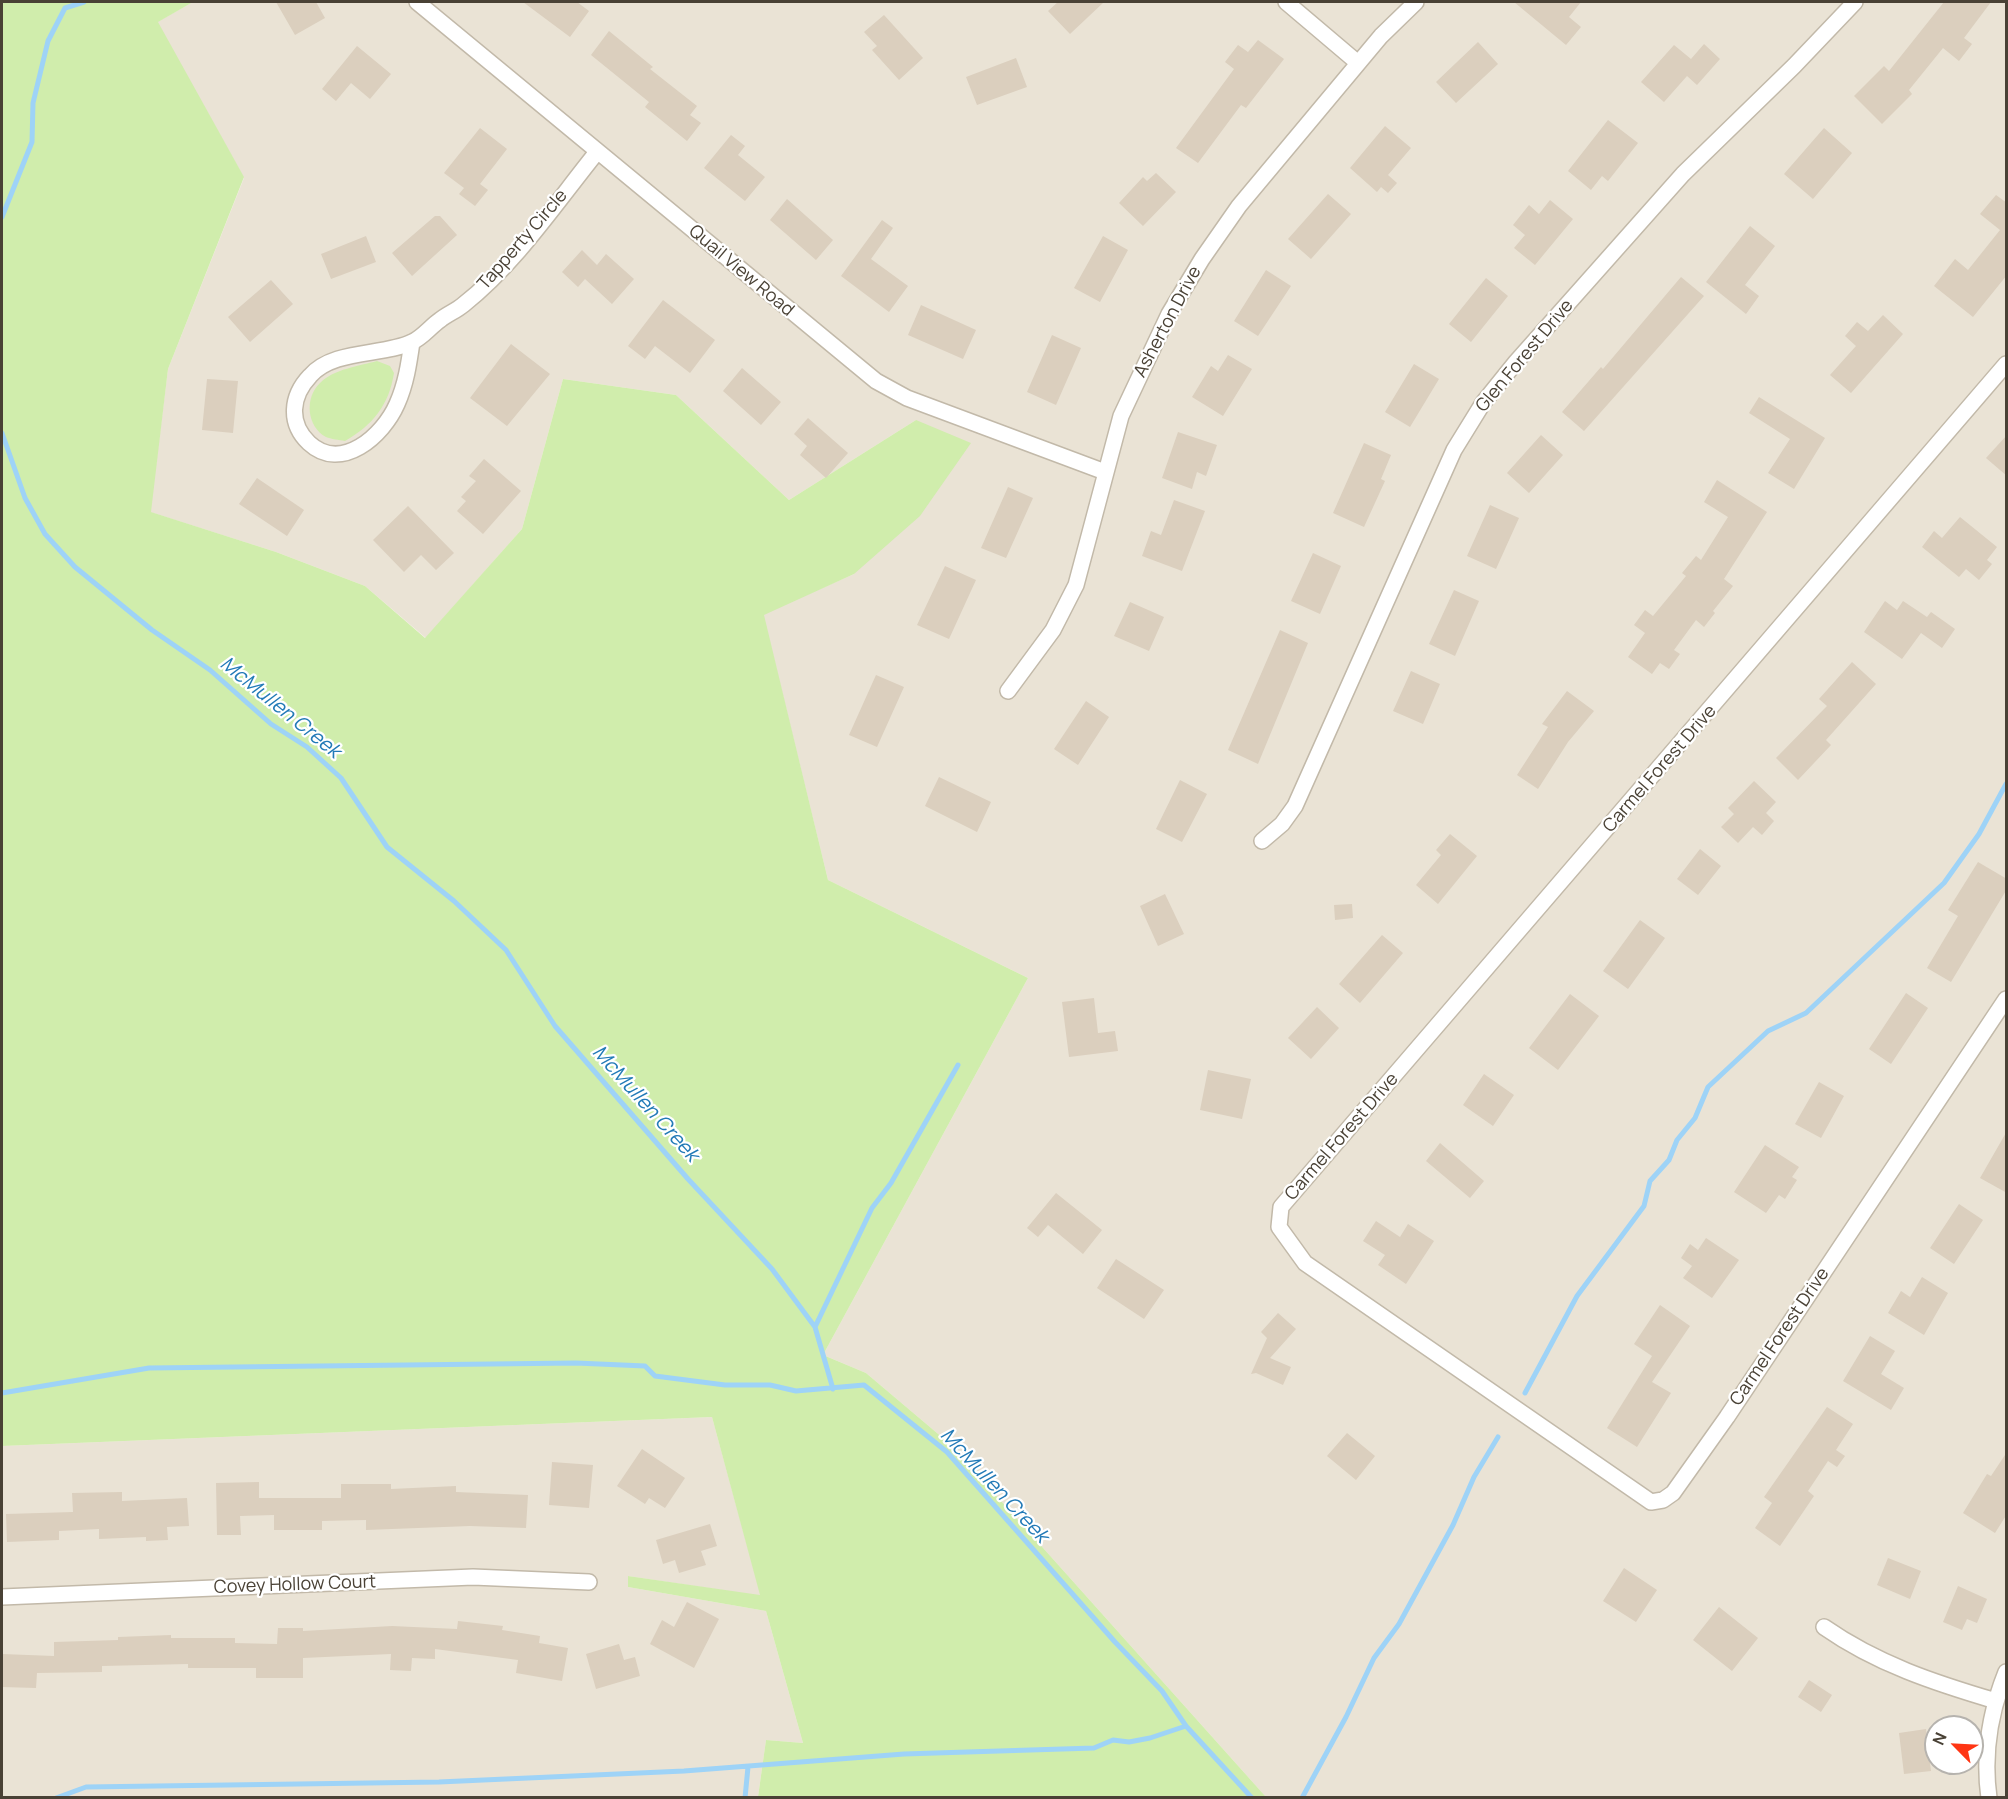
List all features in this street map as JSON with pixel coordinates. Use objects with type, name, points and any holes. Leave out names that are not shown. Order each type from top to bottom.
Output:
[{"type":"street","name":"Quail View Road","points":[[417,2],[876,381],[907,398],[1105,472]]},
{"type":"street","points":[[1286,2],[1358,63]]},
{"type":"street","name":"Asherton Drive","points":[[1008,691],[1053,630],[1072,595],[1105,472],[1129,394],[1169,314],[1202,259],[1239,206],[1358,63],[1416,2]]},
{"type":"street","name":"Glen Forest Drive","points":[[1262,842],[1282,824],[1310,777],[1454,450],[1483,403],[1515,362],[1683,174],[1794,66],[1855,2]]},
{"type":"street","name":"Tapperty Circle","points":[[412,342],[407,372],[397,405],[370,440],[351,451],[335,456],[322,453],[308,442],[295,423],[294,408],[298,392],[311,373],[332,361],[412,342],[462,306],[521,248],[597,152]]},
{"type":"street","name":"Carmel Forest Drive","points":[[2007,364],[1281,1207],[1279,1227],[1305,1263],[1651,1502],[1663,1500],[1673,1493],[1727,1417],[2007,999]]},
{"type":"street","name":"Covey Hollow Court","points":[[2,1597],[473,1577],[589,1582]]},
{"type":"street","points":[[1824,1627],[1847,1643],[1892,1666],[1996,1701]]},
{"type":"street","points":[[1989,1797],[1987,1750],[1996,1701],[2007,1672]]},
{"type":"shaded area","points":[[193,2],[2006,2],[2006,1797],[1266,1797],[950,1444],[866,1373],[823,1355],[1028,978],[828,880],[763,614],[854,574],[916,420],[789,500],[676,395],[563,379],[522,529],[426,638],[365,586],[276,552],[150,512],[168,369],[244,178],[157,22]]},
{"type":"shaded area","points":[[712,1417],[761,1596],[628,1576],[628,1587],[766,1611],[803,1743],[766,1740],[758,1797],[2,1797],[2,1446]]},
{"type":"green space","points":[[2,2],[193,2],[158,22],[244,177],[168,369],[151,512],[276,552],[365,586],[425,638],[522,529],[563,379],[676,395],[789,500],[916,420],[971,443],[920,516],[854,574],[764,615],[828,880],[1028,978],[823,1355],[866,1373],[950,1444],[1266,1797],[758,1797],[766,1740],[803,1743],[766,1611],[628,1587],[628,1576],[760,1595],[712,1417],[2,1446]]},
{"type":"green space","points":[[377,361],[390,366],[394,373],[388,395],[378,413],[364,428],[345,441],[326,437],[315,426],[310,412],[315,389],[332,374]]},
{"type":"building","points":[[276,2],[316,2],[325,18],[295,35]]},
{"type":"building","points":[[523,2],[577,2],[589,11],[570,37]]},
{"type":"building","points":[[1058,2],[1104,2],[1070,34],[1048,11]]},
{"type":"building","points":[[1514,2],[1581,2],[1569,17],[1581,27],[1566,45]]},
{"type":"building","points":[[1944,2],[1991,2],[1964,38],[1972,44],[1959,61],[1943,48],[1909,90],[1912,94],[1882,124],[1854,96],[1884,66],[1889,71]]},
{"type":"building","points":[[884,15],[923,58],[899,80],[872,50],[877,46],[864,32]]},
{"type":"building","points":[[609,31],[653,67],[650,69],[697,106],[690,115],[701,123],[687,141],[645,107],[649,102],[591,55]]},
{"type":"building","points":[[1258,40],[1284,59],[1246,108],[1241,105],[1198,163],[1176,148],[1234,69],[1225,62],[1238,45],[1248,52]]},
{"type":"building","points":[[1478,42],[1498,64],[1456,103],[1436,82]]},
{"type":"building","points":[[1704,44],[1720,59],[1697,85],[1687,76],[1664,102],[1641,82],[1674,45],[1691,59]]},
{"type":"building","points":[[357,46],[391,74],[370,99],[351,83],[336,101],[322,89]]},
{"type":"building","points":[[1016,58],[1027,87],[977,105],[966,77]]},
{"type":"building","points":[[1608,120],[1638,143],[1608,181],[1602,176],[1591,190],[1568,171]]},
{"type":"building","points":[[1385,126],[1411,148],[1388,175],[1397,183],[1388,193],[1381,187],[1377,192],[1350,168]]},
{"type":"building","points":[[480,128],[507,149],[480,184],[488,190],[475,206],[459,194],[464,188],[444,173]]},
{"type":"building","points":[[1824,128],[1852,153],[1813,199],[1784,174]]},
{"type":"building","points":[[731,135],[745,146],[738,155],[765,177],[745,201],[704,168]]},
{"type":"building","points":[[1156,173],[1176,192],[1143,226],[1119,203],[1143,177],[1147,181]]},
{"type":"building","points":[[1328,194],[1351,214],[1311,259],[1288,239]]},
{"type":"building","points":[[1996,195],[2007,203],[2007,275],[1973,317],[1934,286],[1955,259],[1968,270],[2000,230],[1980,214]]},
{"type":"building","points":[[787,199],[833,240],[816,260],[770,220]]},
{"type":"building","points":[[1550,200],[1573,219],[1535,265],[1514,248],[1525,235],[1513,225],[1529,205],[1539,214]]},
{"type":"building","points":[[435,216],[440,216],[457,235],[412,276],[392,253]]},
{"type":"building","points":[[882,220],[893,228],[871,259],[908,286],[889,312],[841,276]]},
{"type":"building","points":[[1750,226],[1775,246],[1745,285],[1759,296],[1746,314],[1706,282]]},
{"type":"building","points":[[366,236],[376,262],[331,279],[321,254]]},
{"type":"building","points":[[1103,236],[1128,250],[1100,302],[1074,288]]},
{"type":"building","points":[[582,250],[597,265],[606,254],[634,279],[612,304],[585,279],[578,287],[562,272]]},
{"type":"building","points":[[1266,270],[1291,286],[1258,336],[1234,321]]},
{"type":"building","points":[[1681,277],[1704,296],[1584,431],[1562,412],[1601,367],[1603,369]]},
{"type":"building","points":[[1486,278],[1508,296],[1471,342],[1449,324]]},
{"type":"building","points":[[271,280],[293,304],[250,342],[228,317]]},
{"type":"building","points":[[663,300],[715,340],[690,373],[655,346],[645,359],[628,346]]},
{"type":"building","points":[[921,305],[976,330],[963,359],[908,335]]},
{"type":"building","points":[[1883,315],[1903,334],[1851,393],[1830,375],[1856,346],[1845,336],[1857,322],[1868,331]]},
{"type":"building","points":[[1052,335],[1081,348],[1056,405],[1027,392]]},
{"type":"building","points":[[511,344],[550,374],[507,426],[470,398]]},
{"type":"building","points":[[1228,355],[1252,369],[1223,416],[1192,397],[1211,366],[1218,371]]},
{"type":"building","points":[[1414,364],[1439,379],[1410,427],[1385,412]]},
{"type":"building","points":[[742,368],[781,402],[761,425],[723,391]]},
{"type":"building","points":[[207,379],[238,381],[233,433],[202,430]]},
{"type":"building","points":[[1759,397],[1825,438],[1794,489],[1768,473],[1790,439],[1749,413]]},
{"type":"building","points":[[808,418],[848,453],[826,478],[800,455],[807,446],[794,434]]},
{"type":"building","points":[[1178,432],[1217,445],[1206,476],[1197,472],[1192,489],[1162,478]]},
{"type":"building","points":[[1541,435],[1563,455],[1529,493],[1507,473]]},
{"type":"building","points":[[2007,435],[2007,476],[1986,458]]},
{"type":"building","points":[[1364,443],[1391,455],[1381,479],[1385,481],[1364,527],[1333,513]]},
{"type":"building","points":[[484,459],[521,491],[483,534],[457,511],[466,501],[461,497],[476,481],[469,476]]},
{"type":"building","points":[[257,478],[304,510],[287,536],[239,504]]},
{"type":"building","points":[[1717,480],[1767,512],[1724,579],[1733,586],[1713,611],[1715,613],[1704,627],[1696,620],[1674,650],[1680,654],[1669,669],[1660,663],[1652,674],[1628,657],[1645,633],[1634,625],[1645,610],[1653,616],[1686,576],[1682,573],[1696,556],[1701,560],[1728,517],[1704,502]]},
{"type":"building","points":[[1008,487],[1033,498],[1006,558],[981,548]]},
{"type":"building","points":[[1174,500],[1205,511],[1182,571],[1142,556],[1151,531],[1161,535]]},
{"type":"building","points":[[1490,505],[1519,518],[1496,569],[1467,556]]},
{"type":"building","points":[[408,506],[454,553],[436,570],[421,555],[404,572],[373,540]]},
{"type":"building","points":[[1960,517],[1997,547],[1987,560],[1992,564],[1979,580],[1966,569],[1959,577],[1922,547],[1934,531],[1942,538]]},
{"type":"building","points":[[1313,553],[1341,566],[1320,614],[1291,601]]},
{"type":"building","points":[[945,566],[976,580],[949,639],[917,625]]},
{"type":"building","points":[[1454,590],[1479,601],[1455,656],[1429,644]]},
{"type":"building","points":[[1885,601],[1897,610],[1903,601],[1927,617],[1931,612],[1955,629],[1942,648],[1921,633],[1902,659],[1864,632]]},
{"type":"building","points":[[1130,602],[1164,617],[1149,651],[1114,636]]},
{"type":"building","points":[[1280,630],[1308,643],[1258,764],[1228,750]]},
{"type":"building","points":[[1852,662],[1876,684],[1826,740],[1831,745],[1798,780],[1776,758],[1827,706],[1819,699]]},
{"type":"building","points":[[1411,671],[1440,684],[1423,724],[1393,711]]},
{"type":"building","points":[[876,675],[904,687],[877,747],[849,735]]},
{"type":"building","points":[[1567,691],[1594,711],[1568,742],[1538,789],[1517,775],[1548,727],[1542,724]]},
{"type":"building","points":[[1086,701],[1109,717],[1078,765],[1054,749]]},
{"type":"building","points":[[939,777],[991,802],[977,832],[925,806]]},
{"type":"building","points":[[1180,780],[1207,794],[1182,842],[1156,829]]},
{"type":"building","points":[[1754,781],[1776,802],[1766,813],[1774,821],[1762,835],[1753,827],[1738,843],[1721,827],[1734,814],[1728,808]]},
{"type":"building","points":[[1450,834],[1477,856],[1438,904],[1416,885],[1441,855],[1436,850]]},
{"type":"building","points":[[1700,849],[1721,866],[1698,895],[1677,879]]},
{"type":"building","points":[[1978,862],[2007,879],[2007,889],[1951,982],[1927,968],[1958,916],[1948,910]]},
{"type":"building","points":[[1165,894],[1184,934],[1158,946],[1140,906]]},
{"type":"building","points":[[1352,904],[1353,918],[1335,920],[1334,905]]},
{"type":"building","points":[[1640,920],[1665,938],[1628,989],[1603,971]]},
{"type":"building","points":[[1382,935],[1403,953],[1360,1003],[1339,984]]},
{"type":"building","points":[[1906,993],[1928,1008],[1891,1064],[1869,1049]]},
{"type":"building","points":[[1570,994],[1599,1016],[1558,1070],[1529,1048]]},
{"type":"building","points":[[1094,998],[1098,1033],[1115,1031],[1118,1051],[1069,1057],[1062,1002]]},
{"type":"building","points":[[1317,1007],[1339,1028],[1311,1059],[1288,1038]]},
{"type":"building","points":[[1208,1070],[1251,1079],[1242,1119],[1200,1110]]},
{"type":"building","points":[[1484,1074],[1514,1095],[1493,1126],[1463,1105]]},
{"type":"building","points":[[1819,1082],[1844,1096],[1821,1138],[1795,1124]]},
{"type":"building","points":[[2007,1131],[2007,1193],[1980,1178]]},
{"type":"building","points":[[1440,1143],[1484,1181],[1470,1198],[1426,1161]]},
{"type":"building","points":[[1765,1145],[1799,1167],[1792,1177],[1797,1180],[1785,1199],[1779,1195],[1766,1213],[1734,1192]]},
{"type":"building","points":[[1056,1193],[1102,1230],[1083,1254],[1048,1225],[1038,1237],[1027,1228]]},
{"type":"building","points":[[1959,1204],[1983,1220],[1954,1264],[1930,1248]]},
{"type":"building","points":[[1376,1221],[1400,1237],[1408,1224],[1434,1241],[1406,1284],[1378,1265],[1385,1255],[1363,1241]]},
{"type":"building","points":[[1706,1238],[1739,1260],[1712,1298],[1683,1278],[1692,1266],[1681,1258],[1690,1244],[1698,1250]]},
{"type":"building","points":[[1116,1259],[1164,1290],[1144,1319],[1097,1288]]},
{"type":"building","points":[[1922,1277],[1948,1293],[1924,1335],[1888,1313],[1901,1291],[1910,1297]]},
{"type":"building","points":[[1660,1305],[1690,1326],[1652,1382],[1671,1393],[1637,1447],[1607,1428],[1652,1356],[1634,1344]]},
{"type":"building","points":[[1278,1313],[1296,1329],[1270,1358],[1291,1367],[1283,1385],[1256,1373],[1251,1374],[1267,1338],[1261,1332]]},
{"type":"building","points":[[1870,1336],[1895,1351],[1881,1374],[1904,1388],[1891,1410],[1843,1381]]},
{"type":"building","points":[[1827,1407],[1853,1424],[1836,1450],[1845,1456],[1837,1467],[1828,1461],[1808,1491],[1814,1496],[1780,1546],[1755,1528],[1772,1503],[1764,1497]]},
{"type":"building","points":[[1347,1433],[1375,1456],[1356,1480],[1327,1456]]},
{"type":"building","points":[[642,1449],[685,1478],[665,1508],[649,1498],[645,1504],[617,1486]]},
{"type":"building","points":[[2007,1452],[2007,1514],[1995,1533],[1963,1513],[1987,1474],[1991,1476]]},
{"type":"building","points":[[552,1462],[593,1465],[589,1508],[549,1505]]},
{"type":"building","points":[[259,1482],[259,1498],[341,1498],[341,1484],[391,1484],[391,1489],[456,1486],[456,1492],[528,1495],[526,1528],[470,1526],[366,1530],[366,1520],[322,1521],[322,1530],[274,1530],[274,1515],[240,1516],[241,1535],[217,1535],[216,1483]]},
{"type":"building","points":[[122,1492],[122,1501],[187,1498],[189,1526],[167,1527],[168,1540],[146,1541],[146,1537],[99,1539],[99,1529],[59,1531],[59,1540],[7,1542],[6,1514],[73,1512],[72,1493]]},
{"type":"building","points":[[710,1524],[717,1546],[701,1551],[706,1565],[679,1573],[675,1560],[663,1564],[656,1540]]},
{"type":"building","points":[[1888,1558],[1921,1571],[1910,1599],[1877,1585]]},
{"type":"building","points":[[1624,1568],[1657,1590],[1636,1622],[1603,1601]]},
{"type":"building","points":[[1958,1586],[1987,1599],[1977,1623],[1967,1619],[1962,1630],[1943,1622]]},
{"type":"building","points":[[687,1602],[719,1619],[694,1668],[650,1644],[662,1620],[674,1627]]},
{"type":"building","points":[[1719,1607],[1758,1638],[1732,1671],[1693,1640]]},
{"type":"building","points":[[458,1621],[503,1626],[502,1630],[540,1636],[539,1643],[568,1648],[562,1681],[516,1673],[518,1660],[435,1649],[435,1659],[412,1658],[411,1671],[390,1670],[391,1654],[303,1658],[303,1678],[256,1678],[256,1668],[188,1668],[188,1664],[102,1666],[102,1672],[37,1673],[36,1688],[2,1687],[2,1654],[54,1656],[54,1642],[118,1640],[118,1637],[171,1635],[171,1638],[235,1638],[235,1643],[277,1644],[278,1628],[303,1628],[303,1631],[392,1626],[457,1629]]},
{"type":"building","points":[[619,1644],[624,1660],[635,1657],[640,1676],[596,1689],[586,1654]]},
{"type":"building","points":[[1809,1680],[1832,1695],[1821,1712],[1798,1697]]},
{"type":"building","points":[[1924,1729],[1924,1772],[1904,1774],[1899,1733]]},
{"type":"waterway","points":[[2,217],[32,142],[33,103],[48,41],[65,8],[84,2]]},
{"type":"waterway","name":"McMullen Creek","points":[[2,433],[25,498],[45,534],[75,567],[152,630],[210,670],[271,724],[307,747],[341,778],[387,847],[454,901],[506,950],[555,1026],[688,1179],[772,1269],[815,1327],[833,1389]]},
{"type":"waterway","points":[[1525,1393],[1577,1296],[1644,1206],[1650,1181],[1669,1160],[1677,1140],[1695,1118],[1708,1087],[1768,1031],[1806,1013],[1944,883],[1979,834],[2006,784]]},
{"type":"waterway","points":[[815,1327],[872,1208],[891,1183],[958,1065]]},
{"type":"waterway","points":[[2,1393],[149,1368],[576,1363],[645,1366],[655,1376],[725,1385],[770,1385],[796,1391],[864,1385],[947,1452],[1115,1642],[1162,1691],[1186,1726],[1252,1798]]},
{"type":"waterway","points":[[1302,1798],[1346,1717],[1374,1658],[1399,1624],[1453,1525],[1474,1477],[1498,1437]]},
{"type":"waterway","points":[[56,1798],[86,1787],[439,1782],[684,1771],[904,1754],[1094,1748],[1113,1740],[1129,1742],[1150,1738],[1186,1726]]},
{"type":"waterway","points":[[745,1798],[748,1767]]}]
